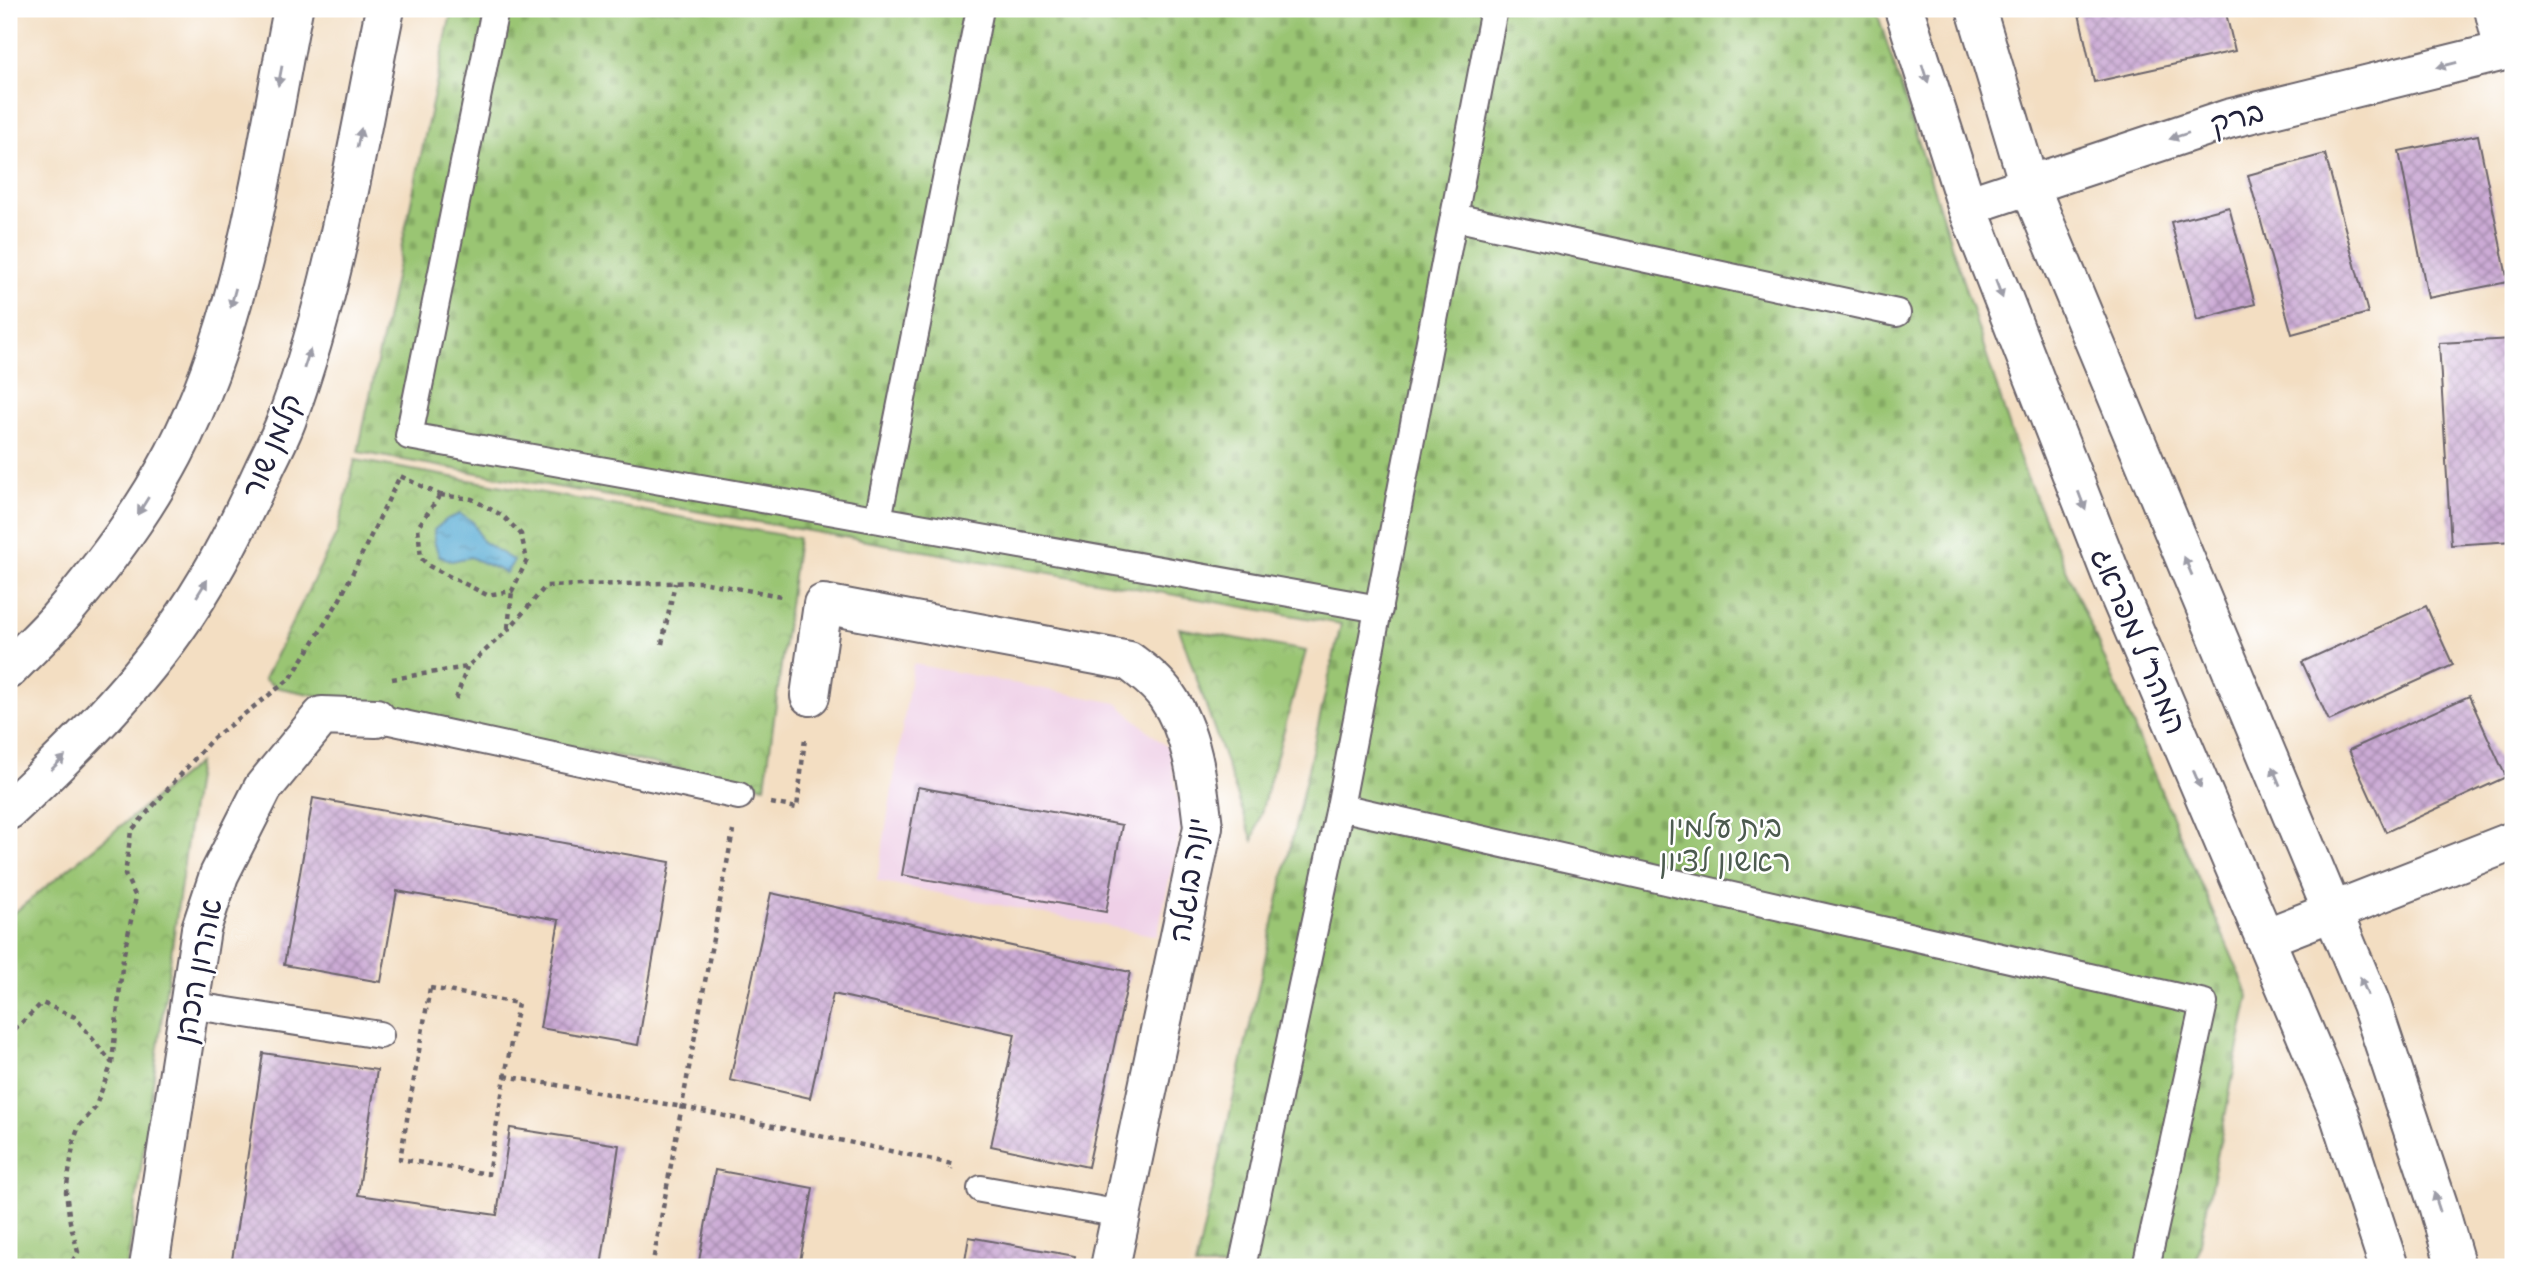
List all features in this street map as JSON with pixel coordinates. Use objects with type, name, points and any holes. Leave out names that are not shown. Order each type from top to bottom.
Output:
[{"type":"street","points":[[9,669],[57,621],[141,510],[174,454],[205,385],[226,326],[243,262],[293,9]]},
{"type":"street","name":"קלמן שור","points":[[9,810],[100,720],[150,663],[220,559],[252,496],[288,418],[329,283],[385,9]]},
{"type":"street","name":"המהר\"ל מפראג","points":[[1904,9],[1967,206],[2116,590],[2339,1113],[2389,1267]]},
{"type":"street","points":[[1976,9],[2029,185],[2371,1004],[2456,1267]]},
{"type":"street","points":[[2494,9],[2509,51]]},
{"type":"street","name":"ברק","points":[[1967,206],[2228,119],[2509,51]]},
{"type":"street","points":[[810,696],[824,604]]},
{"type":"street","name":"יונה בוגלה","points":[[824,604],[1129,661],[1167,695],[1185,730],[1196,771],[1203,827],[1110,1267]]},
{"type":"street","name":"אהרון הכהן","points":[[149,1267],[201,929],[219,875],[263,788],[322,716],[376,718]]},
{"type":"street","points":[[2265,938],[2513,841]]},
{"type":"lane","points":[[495,9],[410,436],[1379,609]]},
{"type":"lane","points":[[878,519],[980,9]]},
{"type":"lane","points":[[1242,1267],[1340,807],[1494,9]]},
{"type":"lane","points":[[1454,217],[1897,313]]},
{"type":"lane","points":[[376,718],[739,796]]},
{"type":"lane","points":[[1340,807],[2204,1003],[2146,1267]]},
{"type":"lane","points":[[189,1005],[380,1035]]},
{"type":"lane","points":[[981,1189],[1121,1214]]},
{"type":"path","points":[[69,1267],[78,1252],[69,1222],[66,1192],[74,1140],[79,1126],[95,1108],[112,1063],[123,958],[136,897],[125,875],[131,831],[212,739],[291,678],[340,599],[400,477],[440,495],[472,499],[503,516],[521,534],[527,560],[512,591],[508,630]]},
{"type":"path","points":[[440,495],[418,527],[421,558],[429,566],[487,595],[512,591]]},
{"type":"path","points":[[389,679],[467,667],[508,630],[546,586],[701,582],[824,604]]},
{"type":"path","points":[[662,644],[675,583]]},
{"type":"path","points":[[652,1267],[739,796],[797,808],[810,696]]},
{"type":"path","points":[[430,988],[518,1003],[505,1076],[488,1174],[400,1159],[430,988]]},
{"type":"path","points":[[9,1038],[42,1003],[75,1017],[112,1063]]},
{"type":"path","points":[[505,1076],[683,1107],[952,1164],[950,1175]]},
{"type":"shaded area","points":[[913,664],[1117,703],[1169,749],[1182,823],[1157,936],[877,881]]},
{"type":"green space","name":"בית עלמין ראשון לציון","points":[[452,9],[1876,9],[2022,466],[2249,996],[2195,1267],[1195,1267],[1341,624],[358,452]]},
{"type":"green space","points":[[355,460],[798,538],[765,786],[275,687],[264,679],[337,533]]},
{"type":"green space","points":[[1179,628],[1306,651],[1253,841]]},
{"type":"green space","points":[[198,763],[127,1267],[9,1267],[9,917]]},
{"type":"water","points":[[460,514],[473,522],[482,541],[514,561],[506,573],[470,557],[452,561],[439,556],[434,530],[447,519]]},
{"type":"building","points":[[2078,9],[2225,9],[2235,51],[2094,82]]},
{"type":"building","points":[[2478,135],[2508,282],[2428,298],[2399,151]]},
{"type":"building","points":[[2325,154],[2368,313],[2292,334],[2248,175]]},
{"type":"building","points":[[2229,207],[2255,304],[2197,320],[2171,222]]},
{"type":"building","points":[[2513,339],[2513,541],[2451,545],[2439,343]]},
{"type":"building","points":[[2426,606],[2453,665],[2329,721],[2302,662]]},
{"type":"building","points":[[2469,696],[2506,777],[2386,832],[2349,750]]},
{"type":"building","points":[[918,787],[1122,825],[1106,912],[902,875]]},
{"type":"building","points":[[313,798],[670,862],[638,1045],[540,1028],[559,920],[397,891],[381,982],[284,965]]},
{"type":"building","points":[[771,893],[1130,972],[1088,1167],[991,1146],[1015,1034],[833,994],[810,1098],[730,1080]]},
{"type":"building","points":[[263,1053],[377,1070],[358,1195],[497,1215],[510,1128],[619,1145],[601,1267],[231,1267]]},
{"type":"building","points":[[715,1170],[813,1188],[799,1267],[698,1267]]},
{"type":"building","points":[[969,1237],[1075,1256],[1073,1267],[964,1267]]}]
